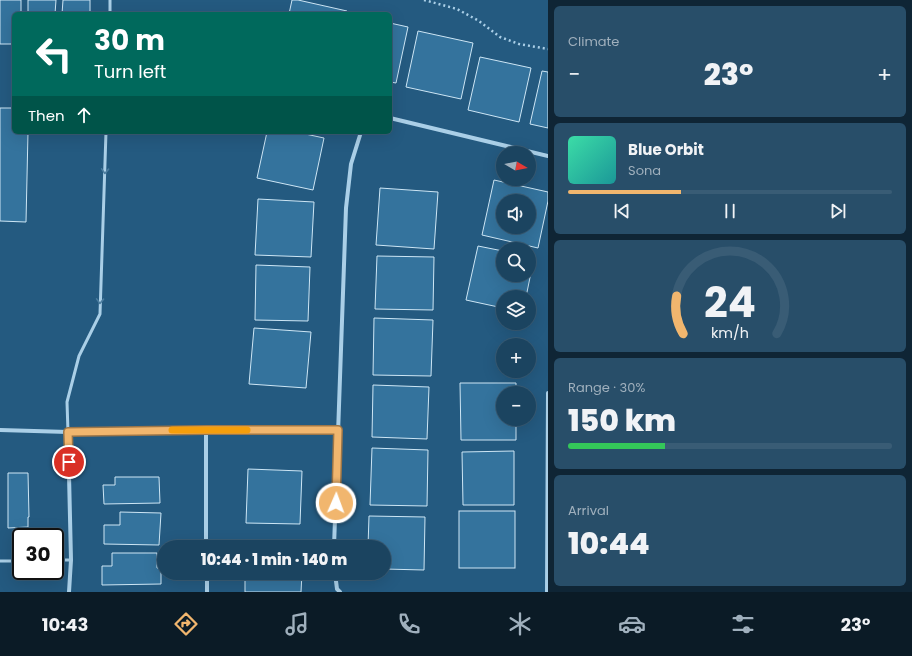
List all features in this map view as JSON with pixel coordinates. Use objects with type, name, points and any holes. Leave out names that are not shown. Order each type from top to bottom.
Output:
[{"type":"street","points":[[392,118],[548,156]]},
{"type":"street","points":[[334,540],[346,208],[351,164],[360,134]]},
{"type":"street","points":[[546,592],[548,393]]},
{"type":"street","points":[[0,430],[68,432],[338,430]]},
{"type":"street","points":[[206,430],[206,540]]},
{"type":"street","points":[[68,432],[71,560],[69,592]]},
{"type":"street","points":[[206,580],[207,592]]},
{"type":"street","points":[[336,580],[337,589],[340,592]]},
{"type":"lane","points":[[110,0],[110,12]]},
{"type":"lane","points":[[68,432],[67,402],[78,356],[100,314],[106,134]]},
{"type":"lane","points":[[0,561],[12,560]]},
{"type":"lane","points":[[64,560],[71,560]]},
{"type":"path","points":[[424,0],[457,9],[479,21],[500,37],[519,44],[548,49]]},
{"type":"building","points":[[0,0],[21,0],[21,12],[12,12],[12,44],[0,44]]},
{"type":"building","points":[[28,0],[56,0],[55,12],[28,12]]},
{"type":"building","points":[[63,0],[90,0],[90,12],[62,12]]},
{"type":"building","points":[[292,0],[347,11],[347,12],[289,12]]},
{"type":"building","points":[[392,23],[408,27],[396,83],[392,82]]},
{"type":"building","points":[[418,31],[473,43],[461,99],[406,87]]},
{"type":"building","points":[[480,57],[531,68],[519,122],[468,110]]},
{"type":"building","points":[[542,71],[548,72],[548,128],[530,124]]},
{"type":"building","points":[[0,108],[12,108],[12,134],[28,134],[26,222],[0,221]]},
{"type":"building","points":[[267,134],[305,134],[324,138],[313,190],[257,178]]},
{"type":"building","points":[[494,180],[496,180],[496,186],[521,186],[548,192],[548,201],[538,248],[536,248],[536,242],[512,242],[482,235]]},
{"type":"building","points":[[380,188],[438,192],[434,249],[376,245]]},
{"type":"building","points":[[258,199],[314,202],[311,257],[255,255]]},
{"type":"building","points":[[478,246],[496,250],[496,282],[529,282],[527,290],[496,290],[496,306],[466,300]]},
{"type":"building","points":[[377,256],[434,257],[433,310],[375,309]]},
{"type":"building","points":[[256,265],[310,267],[308,321],[255,320]]},
{"type":"building","points":[[374,318],[433,320],[431,376],[373,375]]},
{"type":"building","points":[[254,328],[311,332],[306,388],[249,384]]},
{"type":"building","points":[[460,383],[516,383],[516,386],[496,386],[496,426],[516,426],[516,440],[461,440]]},
{"type":"building","points":[[373,385],[429,387],[427,439],[372,437]]},
{"type":"building","points":[[372,448],[428,450],[427,506],[370,505]]},
{"type":"building","points":[[514,451],[514,505],[463,505],[462,452]]},
{"type":"building","points":[[248,469],[302,471],[300,524],[246,523]]},
{"type":"building","points":[[8,473],[28,473],[28,527],[8,528]]},
{"type":"building","points":[[115,477],[159,477],[160,503],[104,504],[103,485],[115,485]]},
{"type":"building","points":[[459,511],[515,511],[515,568],[459,568]]},
{"type":"building","points":[[120,512],[161,513],[159,540],[157,540],[157,545],[104,544],[104,525],[120,525]]},
{"type":"building","points":[[369,516],[425,517],[424,570],[391,569],[391,540],[368,540]]},
{"type":"building","points":[[112,553],[157,553],[157,580],[161,580],[161,584],[102,585],[102,566],[112,566]]},
{"type":"building","points":[[245,580],[302,580],[301,592],[245,592]]},
{"type":"slow traffic","points":[[172,430],[247,430]]},
{"type":"route","points":[[69,462],[68,432],[338,430],[336,503]]}]
